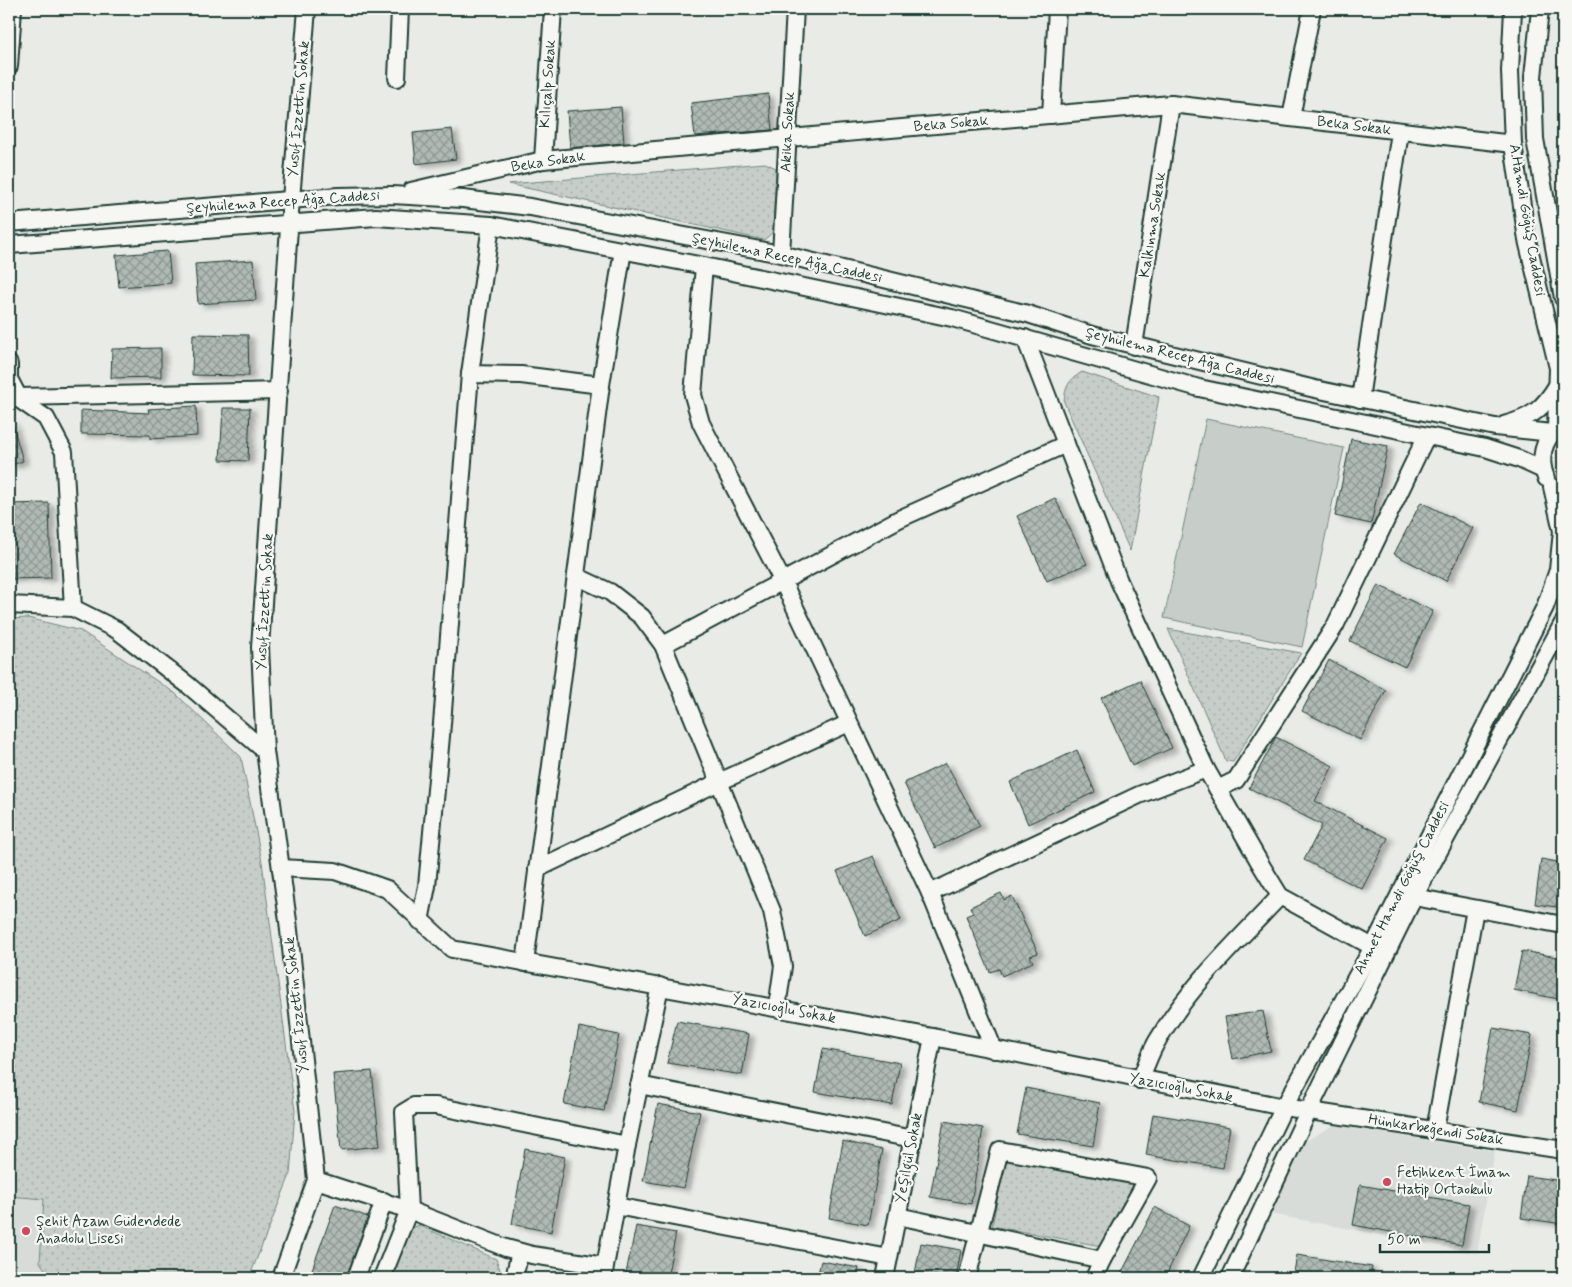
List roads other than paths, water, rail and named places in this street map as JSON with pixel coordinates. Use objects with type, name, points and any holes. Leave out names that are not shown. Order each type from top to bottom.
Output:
[{"type":"street","points":[[9,66],[13,9]]},
{"type":"street","name":"Yusuf İzzettin Sokak","points":[[281,1278],[316,1180],[282,868],[266,751],[260,647],[279,392],[289,224],[307,9]]},
{"type":"street","points":[[397,78],[400,9]]},
{"type":"street","name":"Kılıçalp Sokak","points":[[543,160],[553,9]]},
{"type":"street","name":"Akika Sokak","points":[[781,254],[795,9]]},
{"type":"street","points":[[1051,115],[1057,9]]},
{"type":"street","points":[[1291,118],[1312,9]]},
{"type":"street","name":"A.Hamdi Göğüş Caddesi","points":[[1513,9],[1510,71],[1513,144],[1528,240],[1558,368],[1559,382],[1557,429],[1543,451],[1543,470]]},
{"type":"street","name":"A.Hamdi Göğüş Caddesi","points":[[1540,9],[1533,77],[1535,139],[1563,298]]},
{"type":"street","name":"Beka Sokak","points":[[392,195],[543,160],[1171,104],[1513,144]]},
{"type":"street","name":"Kalkınma Sokak","points":[[1134,346],[1171,104]]},
{"type":"street","points":[[1360,399],[1400,132]]},
{"type":"street","name":"Şeyhülema Recep Ağa Caddesi","points":[[9,223],[338,196],[392,195],[463,199],[530,207],[781,254],[1028,314],[1092,335],[1134,346],[1360,399],[1495,427],[1557,429]]},
{"type":"street","name":"Şeyhülema Recep Ağa Caddesi","points":[[9,245],[376,217],[491,226],[704,266],[952,318],[1199,388],[1485,448],[1519,459],[1543,470]]},
{"type":"street","points":[[420,921],[427,886],[441,736],[470,374],[491,226]]},
{"type":"street","points":[[525,963],[601,385],[623,250]]},
{"type":"street","points":[[704,266],[693,394],[701,423],[782,580],[930,893],[994,1050]]},
{"type":"street","points":[[1025,338],[1119,581],[1206,769],[1280,896],[1373,947]]},
{"type":"street","points":[[9,364],[9,379],[14,399],[46,418],[64,452],[72,608]]},
{"type":"street","points":[[470,374],[521,375],[601,385]]},
{"type":"street","points":[[1495,427],[1527,419],[1546,404],[1559,382]]},
{"type":"street","points":[[14,399],[279,392]]},
{"type":"street","points":[[1218,789],[1236,780],[1335,626],[1426,437]]},
{"type":"street","points":[[663,645],[782,580],[899,520],[1066,444]]},
{"type":"street","points":[[1543,470],[1558,492]]},
{"type":"street","name":"Ahmet Hamdi Göğüş Caddesi","points":[[1201,1278],[1284,1107],[1373,947],[1545,607],[1558,570],[1562,531],[1558,492]]},
{"type":"street","points":[[576,576],[610,592],[642,617],[663,645],[772,911],[783,966],[777,1008]]},
{"type":"street","points":[[9,605],[72,608],[117,630],[188,685],[266,751]]},
{"type":"street","name":"Ahmet Hamdi Göğüş Caddesi","points":[[1230,1278],[1309,1110],[1414,897],[1563,624]]},
{"type":"street","points":[[537,870],[719,782],[849,723]]},
{"type":"street","points":[[930,893],[1139,795],[1206,769]]},
{"type":"street","name":"Yazıcıoğlu Sokak","points":[[282,868],[335,871],[387,888],[452,949],[932,1037],[1140,1080],[1309,1110]]},
{"type":"street","points":[[1140,1080],[1157,1040],[1178,1008],[1202,979],[1280,896]]},
{"type":"street","points":[[1414,897],[1563,925]]},
{"type":"street","points":[[1435,1130],[1475,909]]},
{"type":"street","points":[[316,1180],[384,1201],[520,1252],[604,1272],[627,1145],[660,986]]},
{"type":"street","name":"Yeşilgül Sokak","points":[[886,1278],[932,1037]]},
{"type":"street","points":[[639,1085],[913,1139]]},
{"type":"street","points":[[382,1278],[409,1210],[404,1112],[411,1107],[436,1106],[627,1145]]},
{"type":"street","name":"Hünkarbeğendi Sokak","points":[[1309,1110],[1563,1150]]},
{"type":"street","points":[[967,1278],[1000,1150],[1148,1178],[1102,1260],[1094,1278]]},
{"type":"street","points":[[356,1278],[384,1201]]},
{"type":"street","points":[[616,1206],[889,1258]]},
{"type":"street","points":[[898,1216],[1102,1260]]},
{"type":"street","points":[[514,1278],[520,1252]]},
{"type":"place","name":"Fetihkent İmam Hatip Ortaokulu","points":[[1387,1182]]},
{"type":"place","name":"Şehit Azam Güdendede Anadolu Lisesi","points":[[26,1231]]}]
